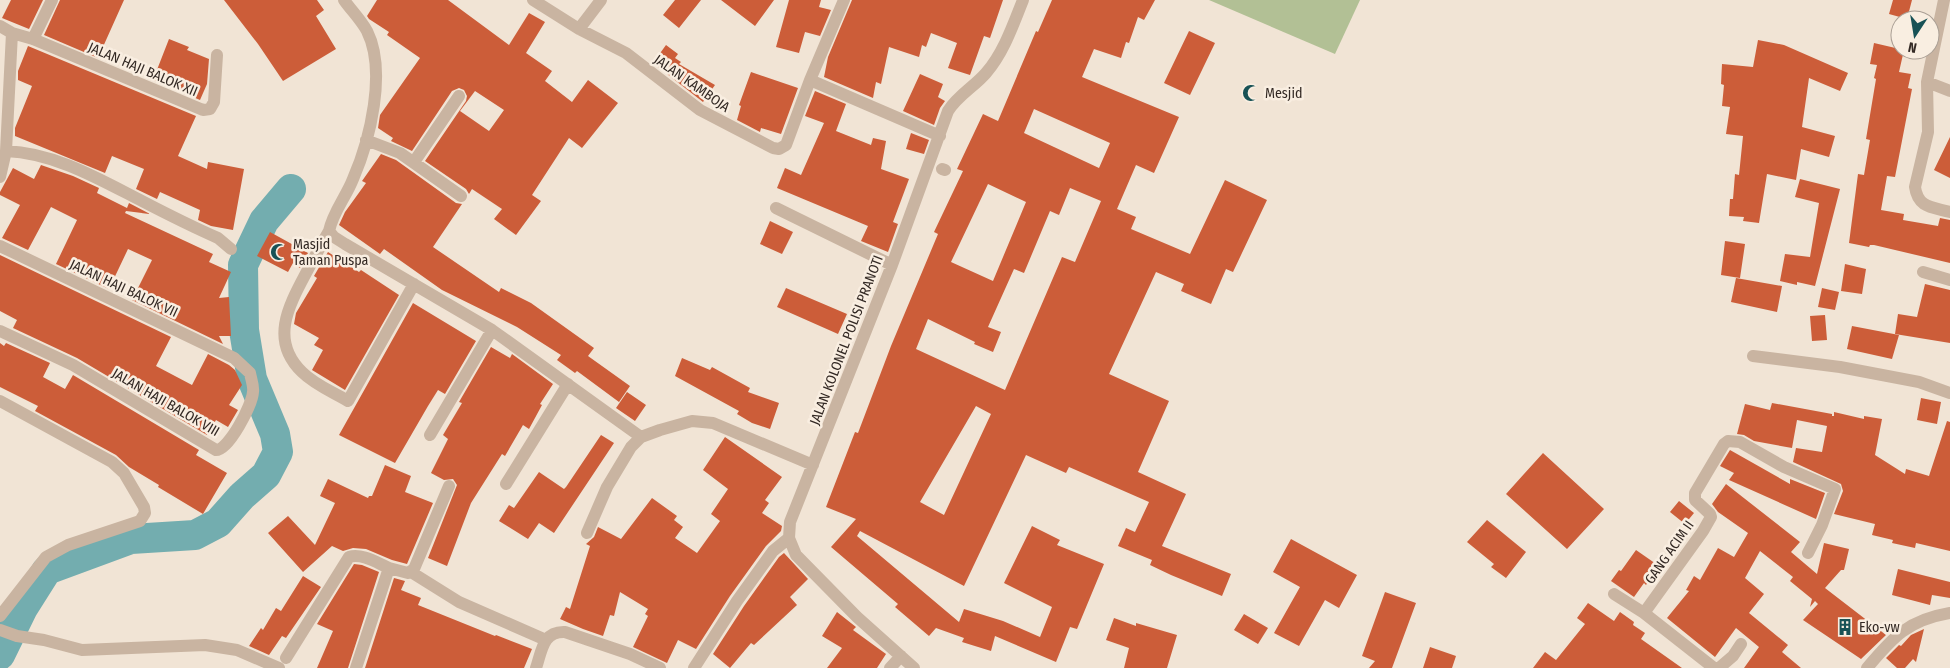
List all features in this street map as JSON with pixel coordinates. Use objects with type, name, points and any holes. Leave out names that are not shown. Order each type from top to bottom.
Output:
[{"type":"street","points":[[33,39],[52,0]]},
{"type":"street","points":[[344,0],[366,30],[374,52],[377,74],[375,94],[366,140],[353,180],[331,222],[329,231],[295,294],[284,321],[284,337],[291,357],[303,373],[320,386],[348,401],[414,284]]},
{"type":"street","name":"JALAN KAMBOJA","points":[[533,0],[579,29],[626,53],[700,110],[773,148],[779,149],[786,145],[810,80]]},
{"type":"street","points":[[579,29],[601,0]]},
{"type":"street","points":[[844,0],[810,80],[940,136]]},
{"type":"street","name":"JALAN KOLONEL POLISI PRANOTI","points":[[789,538],[790,522],[892,265],[948,111],[954,102],[978,82],[994,64],[1004,47],[1024,0]]},
{"type":"street","points":[[1944,0],[1926,82],[1928,132],[1914,187],[1916,196],[1921,203],[1950,212]]},
{"type":"street","name":"JALAN HAJI BALOK XII","points":[[0,26],[12,33],[33,39],[202,110],[210,110],[214,102],[217,55]]},
{"type":"street","points":[[0,177],[6,151],[12,33]]},
{"type":"street","points":[[1926,82],[1950,91]]},
{"type":"street","points":[[414,162],[459,96]]},
{"type":"street","points":[[366,140],[400,153],[461,196]]},
{"type":"street","points":[[6,151],[40,155],[80,170],[218,238],[231,249]]},
{"type":"street","points":[[776,208],[892,265]]},
{"type":"street","points":[[329,231],[334,237],[345,244],[492,330],[641,437]]},
{"type":"street","name":"JALAN HAJI BALOK VII","points":[[0,246],[234,358]]},
{"type":"street","points":[[1923,272],[1950,280]]},
{"type":"street","points":[[430,435],[492,330]]},
{"type":"street","name":"JALAN HAJI BALOK VIII","points":[[0,331],[74,365],[216,450],[220,450],[226,445],[247,411],[253,395],[250,372],[234,358]]},
{"type":"street","points":[[1753,356],[1840,368],[1919,382],[1950,393]]},
{"type":"street","points":[[506,484],[568,384]]},
{"type":"street","points":[[0,401],[112,462],[124,473],[144,507],[145,513],[140,521],[68,545],[46,557],[0,616]]},
{"type":"street","points":[[587,533],[598,506],[630,448],[641,437],[681,424],[701,421],[722,427],[813,465]]},
{"type":"street","name":"GANG ACIM II","points":[[1644,613],[1703,530],[1710,517],[1710,514],[1695,500],[1694,496],[1728,441],[1740,442],[1784,467],[1835,490],[1808,554]]},
{"type":"street","points":[[411,572],[418,560],[449,486]]},
{"type":"street","points":[[694,668],[736,601],[773,551],[789,538],[796,555],[857,616],[914,668]]},
{"type":"street","points":[[0,630],[17,636],[44,640],[82,650],[224,647],[282,663],[349,558],[354,556],[363,557],[389,568],[411,572],[459,602],[546,640]]},
{"type":"street","points":[[356,668],[389,568]]},
{"type":"street","points":[[1614,594],[1644,613],[1714,668]]},
{"type":"street","points":[[1867,668],[1904,629],[1919,621],[1950,613]]},
{"type":"street","points":[[536,668],[550,634],[565,632],[630,654],[660,668]]},
{"type":"street","points":[[1719,668],[1733,656],[1741,644]]},
{"type":"street","points":[[890,668],[901,656]]},
{"type":"green space","points":[[1209,0],[1360,0],[1335,54]]},
{"type":"building","points":[[11,0],[43,0],[29,29],[2,18]]},
{"type":"building","points":[[60,0],[124,0],[98,58],[44,35]]},
{"type":"building","points":[[224,0],[317,0],[324,10],[316,16],[336,49],[283,81],[258,44]]},
{"type":"building","points":[[377,0],[448,0],[509,45],[529,13],[545,22],[526,53],[552,71],[545,81],[572,102],[588,80],[618,103],[582,148],[569,138],[532,195],[541,201],[516,235],[494,219],[502,209],[472,189],[469,194],[466,189],[425,161],[466,101],[467,96],[464,90],[459,88],[452,91],[412,151],[391,141],[393,138],[378,128],[380,115],[420,58],[387,35],[389,32],[367,16]],"holes":[[[475,91],[504,110],[489,131],[460,111]]]},
{"type":"building","points":[[675,0],[701,0],[679,28],[663,15]]},
{"type":"building","points":[[721,0],[774,0],[755,26]]},
{"type":"building","points":[[789,0],[821,0],[819,7],[831,10],[820,36],[805,32],[799,53],[776,47]]},
{"type":"building","points":[[852,0],[1003,0],[990,38],[984,36],[970,75],[948,68],[957,43],[931,33],[926,47],[922,45],[919,57],[889,47],[881,84],[876,82],[873,98],[824,77],[828,57]]},
{"type":"building","points":[[1052,0],[1155,0],[1144,20],[1138,17],[1129,43],[1126,42],[1121,58],[1094,49],[1082,77],[1179,117],[1154,173],[1136,165],[1117,209],[1136,217],[1131,229],[1190,254],[1225,180],[1267,200],[1233,272],[1226,269],[1211,304],[1181,291],[1184,284],[1156,272],[1109,374],[1169,401],[1138,472],[1186,494],[1162,546],[1231,574],[1222,596],[1150,565],[1152,560],[1118,546],[1126,528],[1135,532],[1149,502],[1069,467],[1066,473],[1026,455],[964,586],[860,531],[857,536],[959,622],[964,609],[1003,621],[1040,637],[1052,607],[1004,583],[1032,526],[1060,540],[1057,545],[1104,564],[1077,629],[1070,627],[1056,662],[995,636],[991,651],[962,642],[964,638],[936,628],[929,636],[895,607],[898,604],[831,547],[856,519],[826,507],[855,432],[858,433],[891,346],[938,234],[934,232],[963,171],[957,169],[983,114],[998,121],[1036,31],[1038,32]],"holes":[[[1034,109],[1110,143],[1099,168],[1024,133]],[[988,184],[1026,202],[993,281],[951,262]],[[1070,188],[1101,201],[1075,262],[1062,257],[1005,390],[916,349],[928,319],[993,352],[1001,332],[988,327],[1014,269],[1024,273],[1050,211],[1059,215]],[[976,406],[991,414],[944,515],[920,502]]]},
{"type":"building","points":[[1893,0],[1912,0],[1909,10],[1890,10]]},
{"type":"building","points":[[1189,31],[1215,43],[1190,95],[1164,83]]},
{"type":"building","points":[[169,39],[189,47],[187,50],[209,59],[207,84],[200,100],[153,80]]},
{"type":"building","points":[[1758,40],[1784,45],[1848,73],[1840,91],[1809,78],[1802,127],[1835,136],[1829,157],[1801,149],[1796,180],[1767,174],[1759,223],[1743,221],[1744,217],[1729,216],[1730,199],[1733,199],[1735,174],[1739,175],[1743,136],[1726,134],[1730,107],[1722,106],[1724,85],[1721,84],[1722,64],[1753,67]]},
{"type":"building","points":[[1874,43],[1890,47],[1890,60],[1902,60],[1899,72],[1911,74],[1908,88],[1912,89],[1895,177],[1887,176],[1881,210],[1904,214],[1903,220],[1938,226],[1940,218],[1950,220],[1950,263],[1874,245],[1869,247],[1849,243],[1858,174],[1864,175],[1870,140],[1866,139],[1877,65],[1870,64]]},
{"type":"building","points":[[666,45],[678,54],[675,58],[681,62],[679,64],[715,85],[703,102],[653,63]]},
{"type":"building","points":[[28,46],[196,116],[178,156],[207,169],[208,162],[244,169],[233,230],[211,226],[198,220],[200,210],[160,192],[157,199],[136,189],[144,169],[112,156],[105,173],[15,136],[15,128],[32,86],[18,80],[18,71]]},
{"type":"building","points":[[751,72],[798,88],[781,134],[761,128],[760,132],[737,120],[741,106],[739,105]]},
{"type":"building","points":[[920,74],[943,84],[938,97],[945,101],[940,108],[934,125],[903,111]]},
{"type":"building","points":[[815,91],[846,104],[836,131],[871,145],[873,138],[886,141],[881,169],[909,179],[893,222],[898,224],[888,252],[861,241],[868,226],[777,188],[785,168],[801,175],[824,123],[805,116]]},
{"type":"building","points":[[911,133],[929,140],[924,154],[906,149]]},
{"type":"building","points":[[1950,137],[1950,178],[1934,170]]},
{"type":"building","points":[[381,154],[396,160],[456,203],[462,204],[433,247],[499,292],[501,288],[531,303],[594,348],[588,356],[630,386],[619,402],[577,371],[575,373],[557,360],[561,355],[517,327],[442,290],[384,249],[380,254],[339,225],[345,212],[366,183],[362,181]]},
{"type":"building","points":[[41,165],[73,176],[99,188],[97,193],[127,208],[129,203],[150,214],[126,211],[125,213],[213,254],[209,262],[231,272],[219,298],[229,297],[231,336],[219,336],[223,344],[132,300],[152,260],[128,249],[109,289],[56,264],[77,220],[51,207],[28,250],[2,238],[20,205],[0,195],[0,192],[13,168],[34,179]]},
{"type":"building","points":[[1800,179],[1840,189],[1815,286],[1797,282],[1797,285],[1780,281],[1785,254],[1810,257],[1819,203],[1795,197]]},
{"type":"building","points":[[770,221],[793,232],[782,254],[760,244]]},
{"type":"building","name":"Masjid Taman Puspa","points":[[270,232],[308,253],[300,268],[293,263],[288,272],[257,256]]},
{"type":"building","points":[[1725,241],[1745,244],[1740,278],[1721,275]]},
{"type":"building","points":[[328,252],[359,272],[361,270],[399,295],[345,390],[312,370],[323,350],[314,345],[319,338],[294,324],[296,313],[317,278],[314,276]]},
{"type":"building","points":[[0,255],[171,337],[156,366],[192,385],[208,354],[229,365],[235,370],[242,385],[229,405],[238,410],[228,427],[216,420],[207,435],[77,358],[13,328],[17,320],[0,311]]},
{"type":"building","points":[[1845,264],[1866,269],[1862,294],[1841,291]]},
{"type":"building","points":[[1736,278],[1782,286],[1777,312],[1731,302]]},
{"type":"building","points":[[1925,284],[1950,290],[1950,343],[1895,334],[1898,314],[1917,317]]},
{"type":"building","points":[[786,288],[847,314],[838,334],[777,307]]},
{"type":"building","points":[[1822,288],[1839,292],[1835,310],[1818,307]]},
{"type":"building","points":[[413,303],[476,341],[445,394],[438,390],[395,463],[339,435]]},
{"type":"building","points":[[1825,315],[1827,340],[1812,341],[1810,316]]},
{"type":"building","points":[[1852,326],[1899,335],[1892,359],[1847,349]]},
{"type":"building","points":[[0,343],[4,346],[6,343],[50,363],[43,377],[65,389],[73,375],[199,450],[196,455],[227,473],[203,514],[158,487],[159,485],[129,467],[116,455],[35,411],[38,406],[0,387]]},
{"type":"building","points":[[491,347],[510,358],[512,354],[553,384],[540,404],[542,405],[529,429],[523,425],[505,456],[502,454],[471,503],[447,566],[428,558],[457,485],[453,479],[444,480],[431,473],[448,439],[443,435],[462,403],[459,402]]},
{"type":"building","points":[[682,358],[710,370],[712,367],[750,388],[748,392],[779,403],[770,429],[752,423],[737,414],[739,411],[675,376]]},
{"type":"building","points":[[627,392],[646,405],[635,421],[616,408]]},
{"type":"building","points":[[1921,398],[1941,402],[1937,424],[1917,420]]},
{"type":"building","points":[[1772,403],[1832,414],[1832,416],[1834,416],[1834,412],[1864,419],[1864,416],[1882,419],[1875,455],[1905,474],[1906,469],[1929,476],[1947,421],[1950,422],[1950,551],[1916,543],[1915,548],[1892,543],[1893,540],[1872,535],[1875,524],[1834,514],[1843,491],[1841,484],[1793,462],[1796,448],[1822,452],[1827,426],[1797,420],[1792,448],[1754,441],[1744,435],[1737,434],[1745,404],[1770,410]]},
{"type":"building","points":[[601,435],[614,443],[554,533],[539,523],[528,539],[499,521],[509,505],[514,508],[539,472],[564,489]]},
{"type":"building","points":[[725,437],[782,477],[765,500],[769,503],[762,513],[782,526],[781,531],[766,546],[730,596],[696,649],[678,640],[667,663],[633,647],[648,616],[645,614],[648,609],[620,592],[614,616],[610,615],[603,636],[560,619],[566,607],[570,609],[590,546],[586,544],[594,537],[598,527],[621,539],[652,498],[677,516],[674,520],[683,527],[675,538],[697,553],[720,521],[711,514],[728,489],[703,470]]},
{"type":"building","points":[[1730,450],[1790,484],[1790,479],[1825,493],[1816,519],[1729,480],[1734,473],[1720,466]]},
{"type":"building","points":[[1543,453],[1604,509],[1567,549],[1506,494]]},
{"type":"building","points":[[385,465],[411,476],[405,492],[433,503],[407,564],[366,549],[353,548],[343,551],[332,546],[303,572],[268,533],[288,516],[315,545],[335,503],[320,496],[328,479],[368,498],[372,496]]},
{"type":"building","points":[[1726,484],[1800,542],[1791,552],[1817,574],[1824,543],[1849,549],[1844,570],[1841,570],[1825,588],[1886,635],[1861,659],[1803,620],[1818,604],[1815,601],[1810,607],[1812,599],[1790,581],[1793,577],[1760,551],[1745,578],[1764,594],[1749,613],[1788,645],[1782,652],[1801,668],[1744,668],[1759,647],[1736,628],[1715,657],[1667,618],[1689,591],[1686,590],[1694,576],[1700,580],[1718,548],[1734,557],[1748,533],[1718,512],[1712,504]]},
{"type":"building","points":[[1679,501],[1694,513],[1685,524],[1670,512]]},
{"type":"building","points":[[1487,520],[1526,552],[1506,578],[1491,567],[1494,564],[1467,542]]},
{"type":"building","points":[[1291,539],[1357,575],[1339,608],[1325,600],[1299,646],[1274,633],[1300,587],[1273,572]]},
{"type":"building","points":[[1636,550],[1659,566],[1646,585],[1644,583],[1634,597],[1611,581],[1619,570],[1621,571]]},
{"type":"building","points":[[784,553],[808,579],[790,597],[797,605],[754,645],[751,643],[730,668],[713,654],[744,606],[779,557]]},
{"type":"building","points":[[354,564],[379,572],[348,668],[317,668],[333,631],[317,624]]},
{"type":"building","points":[[1898,569],[1950,582],[1950,598],[1932,595],[1930,605],[1892,595]]},
{"type":"building","points":[[303,576],[321,587],[286,638],[282,636],[269,655],[249,646],[261,628],[263,630],[276,608],[281,611]]},
{"type":"building","points":[[394,578],[405,581],[401,590],[421,598],[418,605],[532,649],[524,668],[365,668]]},
{"type":"building","points":[[1385,592],[1416,603],[1392,668],[1369,668],[1375,661],[1362,656]]},
{"type":"building","points":[[1588,603],[1614,621],[1620,612],[1634,622],[1633,625],[1645,633],[1641,639],[1682,668],[1533,668],[1545,652],[1556,660],[1585,624],[1577,618]]},
{"type":"building","points":[[837,612],[856,627],[853,630],[886,654],[877,668],[827,668],[842,648],[822,636]]},
{"type":"building","points":[[1244,614],[1268,628],[1258,644],[1234,630]]},
{"type":"building","points":[[1114,618],[1136,626],[1136,623],[1177,635],[1167,668],[1124,668],[1129,648],[1106,640]]},
{"type":"building","points":[[1924,629],[1916,662],[1913,659],[1905,668],[1897,668],[1886,658],[1911,635]]},
{"type":"building","points":[[1430,647],[1456,656],[1452,668],[1423,668]]},
{"type":"waterway","points":[[0,655],[23,608],[47,570],[131,539],[195,535],[218,523],[242,496],[266,475],[278,452],[275,434],[252,379],[244,330],[243,265],[264,221],[291,189]]},
{"type":"place","name":"Mesjid","points":[[1251,93]]},
{"type":"place","name":"Masjid Taman Puspa","points":[[279,252]]},
{"type":"place","name":"Eko-vw","points":[[1845,627]]}]
